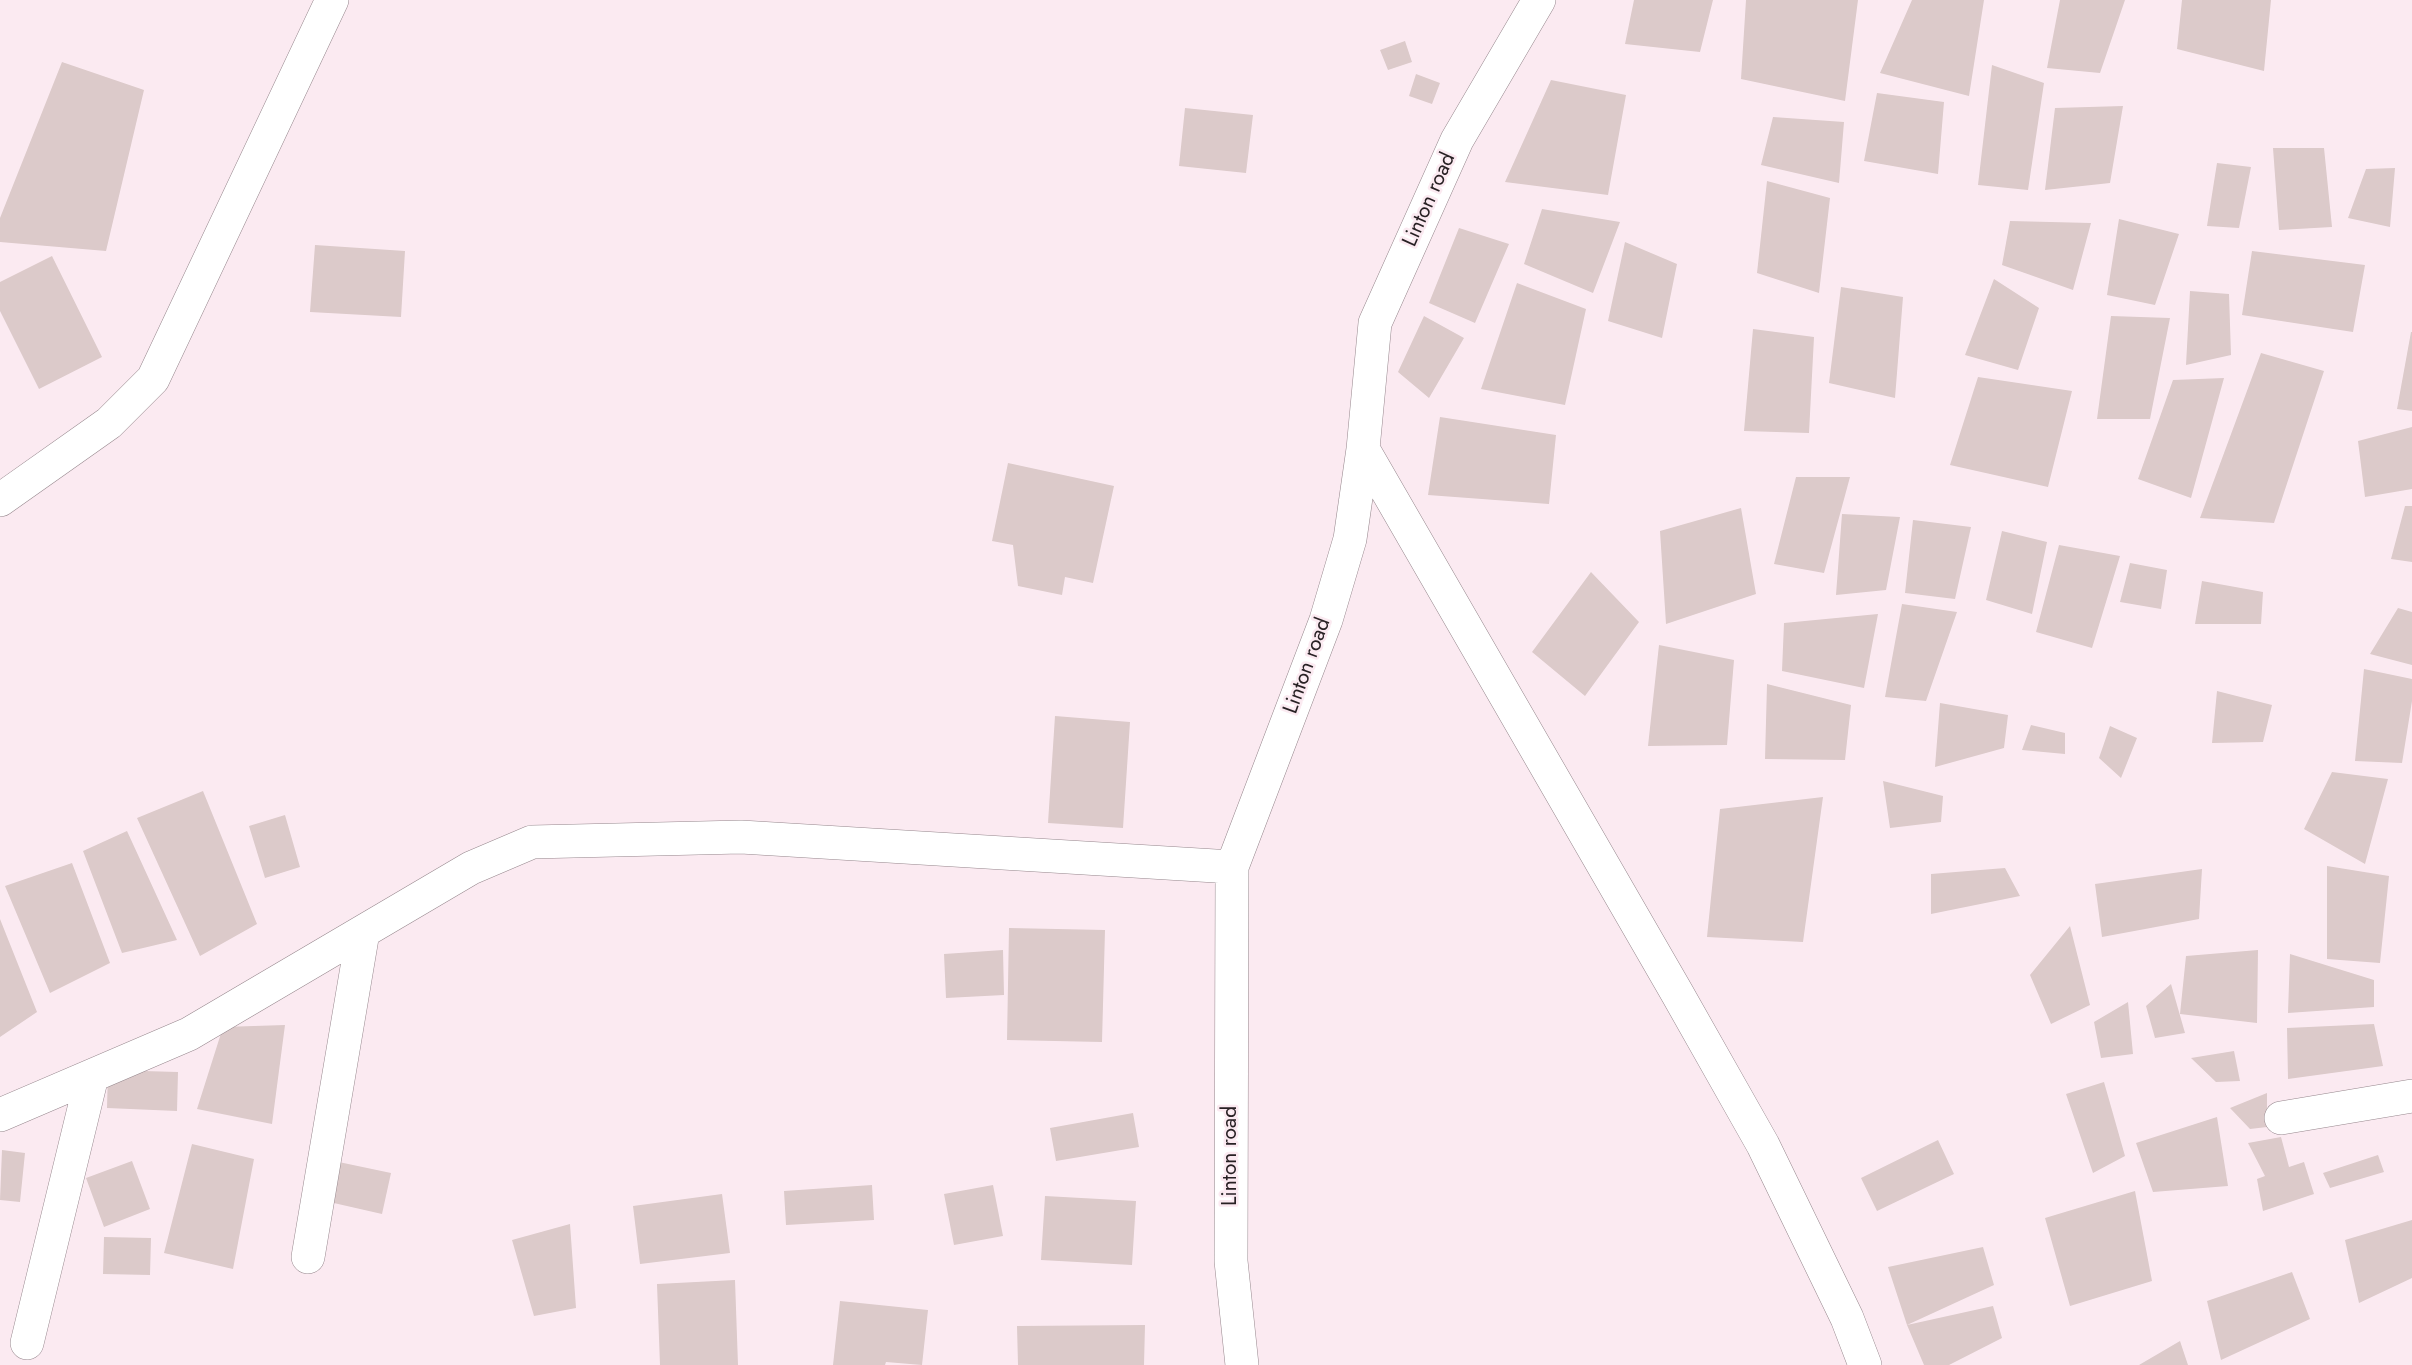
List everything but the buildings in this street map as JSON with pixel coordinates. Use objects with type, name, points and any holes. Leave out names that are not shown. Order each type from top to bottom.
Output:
[{"type":"street","points":[[0,500],[109,423],[153,379],[332,0]]},
{"type":"street","name":"Linton road","points":[[1242,1365],[1231,1262],[1232,867],[1326,620],[1350,539],[1363,449],[1375,323],[1456,140],[1539,0]]},
{"type":"street","points":[[1363,449],[1763,1145],[1847,1318],[1865,1365]]},
{"type":"street","points":[[0,1115],[189,1034],[471,868],[532,842],[741,837],[1232,867]]},
{"type":"street","points":[[308,1257],[363,932]]},
{"type":"street","points":[[27,1344],[92,1076]]},
{"type":"street","points":[[2281,1118],[2412,1096]]}]
